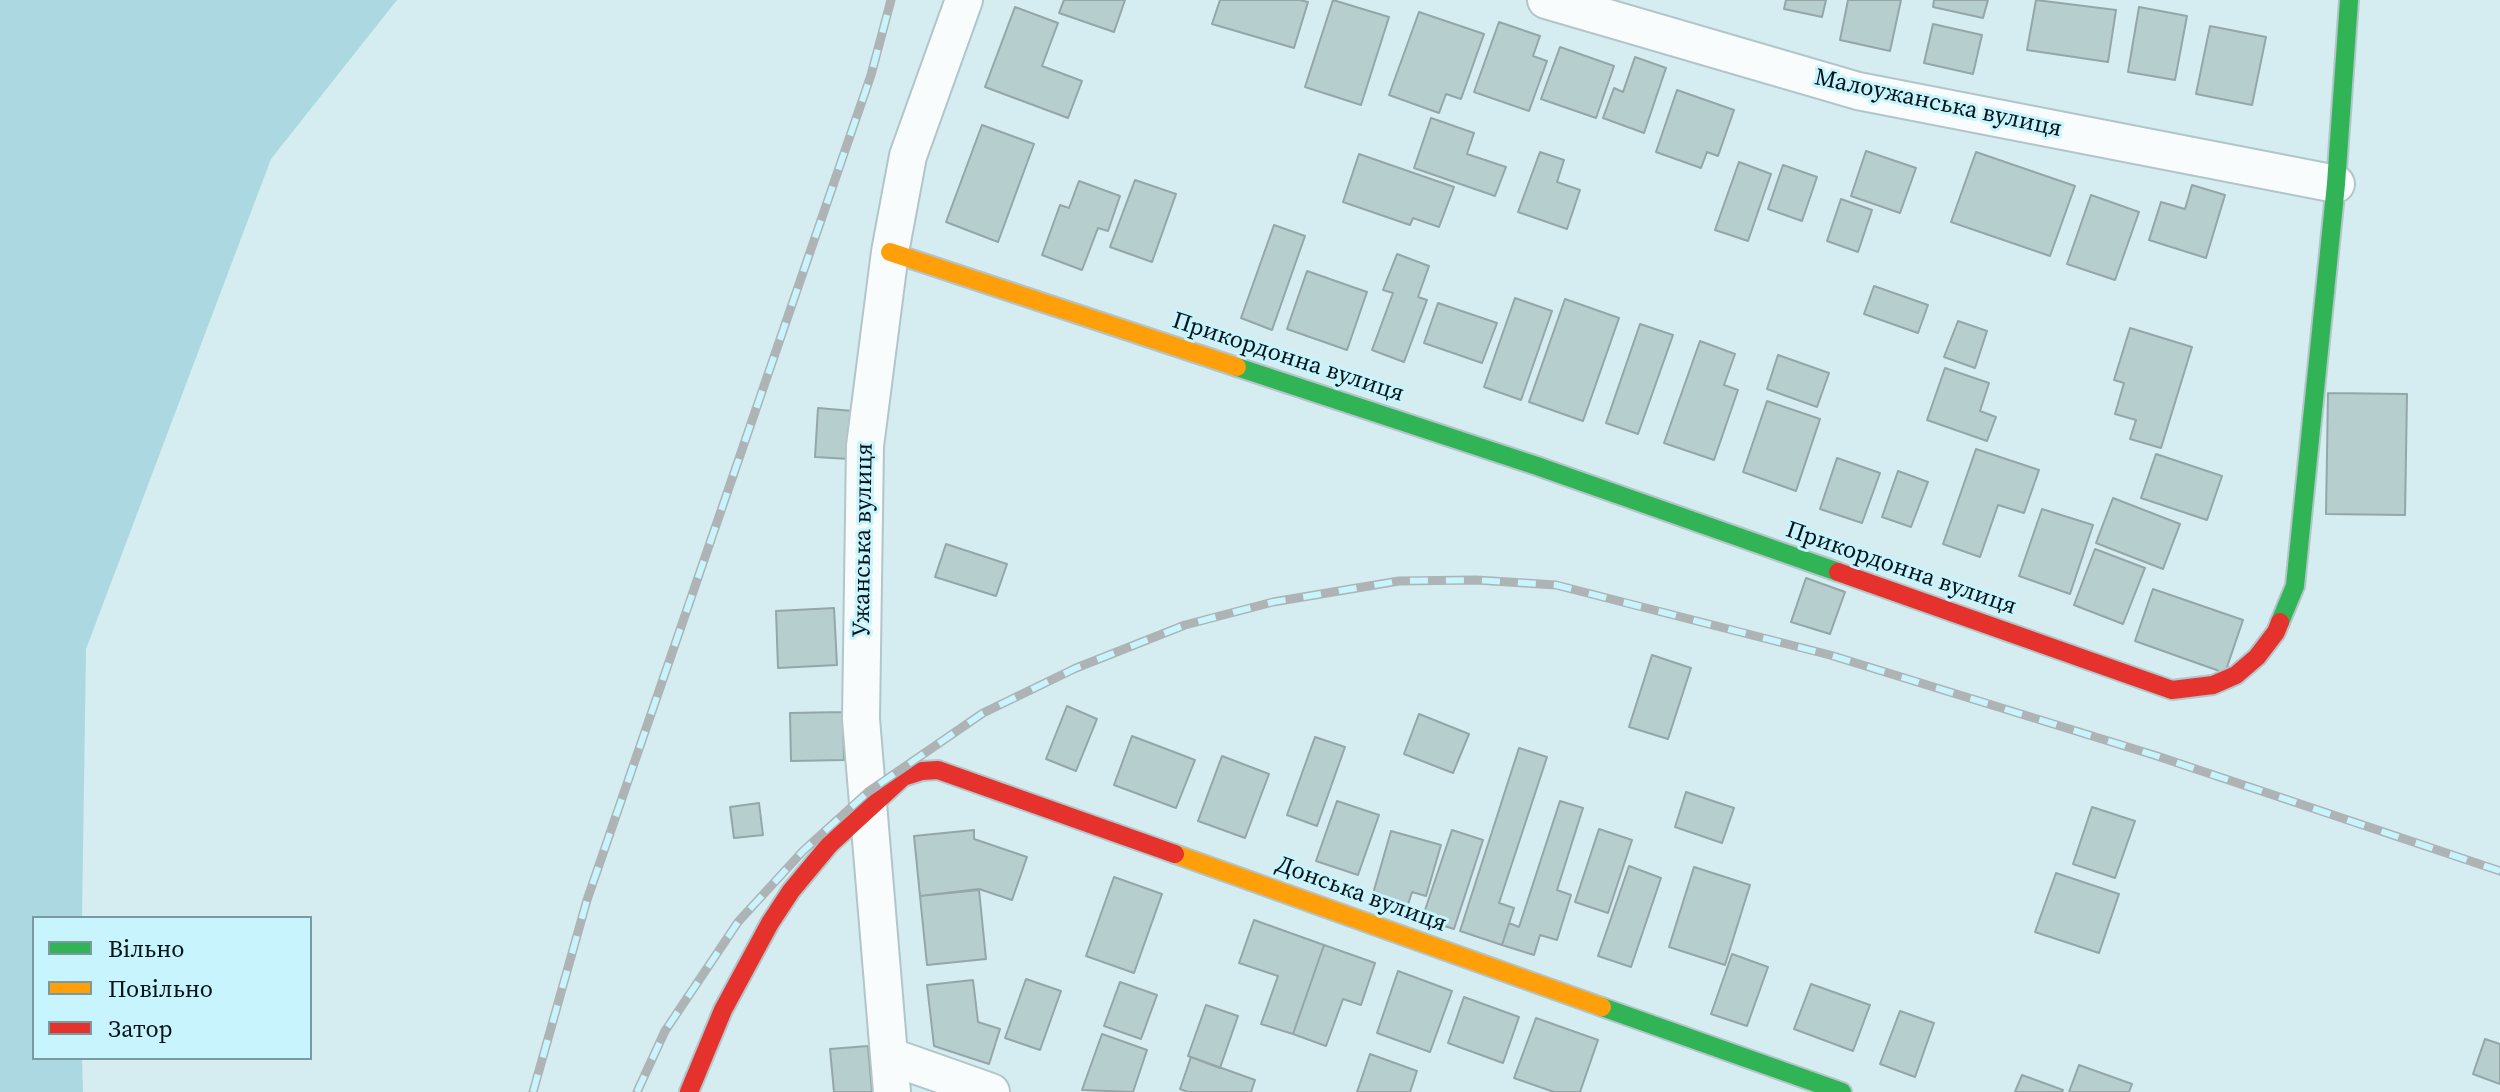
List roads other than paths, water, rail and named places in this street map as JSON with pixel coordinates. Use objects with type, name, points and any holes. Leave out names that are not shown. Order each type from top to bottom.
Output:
[{"type":"street","name":"Ужанська вулиця","points":[[892,1092],[861,719],[865,446],[890,252],[908,156],[964,0]]},
{"type":"street","name":"Малоужанська вулиця","points":[[1546,0],[1858,91],[2336,184]]},
{"type":"street","name":"Прикордонна вулиця","points":[[890,252],[1537,466],[2172,690],[2213,685],[2236,675],[2257,657],[2276,632],[2295,586],[2336,184],[2349,0]]},
{"type":"street","name":"Донська вулиця","points":[[870,806],[903,777],[938,770],[1842,1092]]},
{"type":"street","points":[[689,1092],[723,1010],[770,923],[791,891],[830,844],[870,806]]},
{"type":"street","points":[[889,1056],[991,1092]]},
{"type":"railway","points":[[533,1092],[587,900],[871,75],[891,0]]},
{"type":"railway","points":[[637,1092],[665,1031],[738,922],[803,851],[868,792],[983,713],[1076,668],[1185,625],[1273,602],[1399,581],[1476,580],[1556,585],[1830,655],[2157,756],[2500,871]]}]
